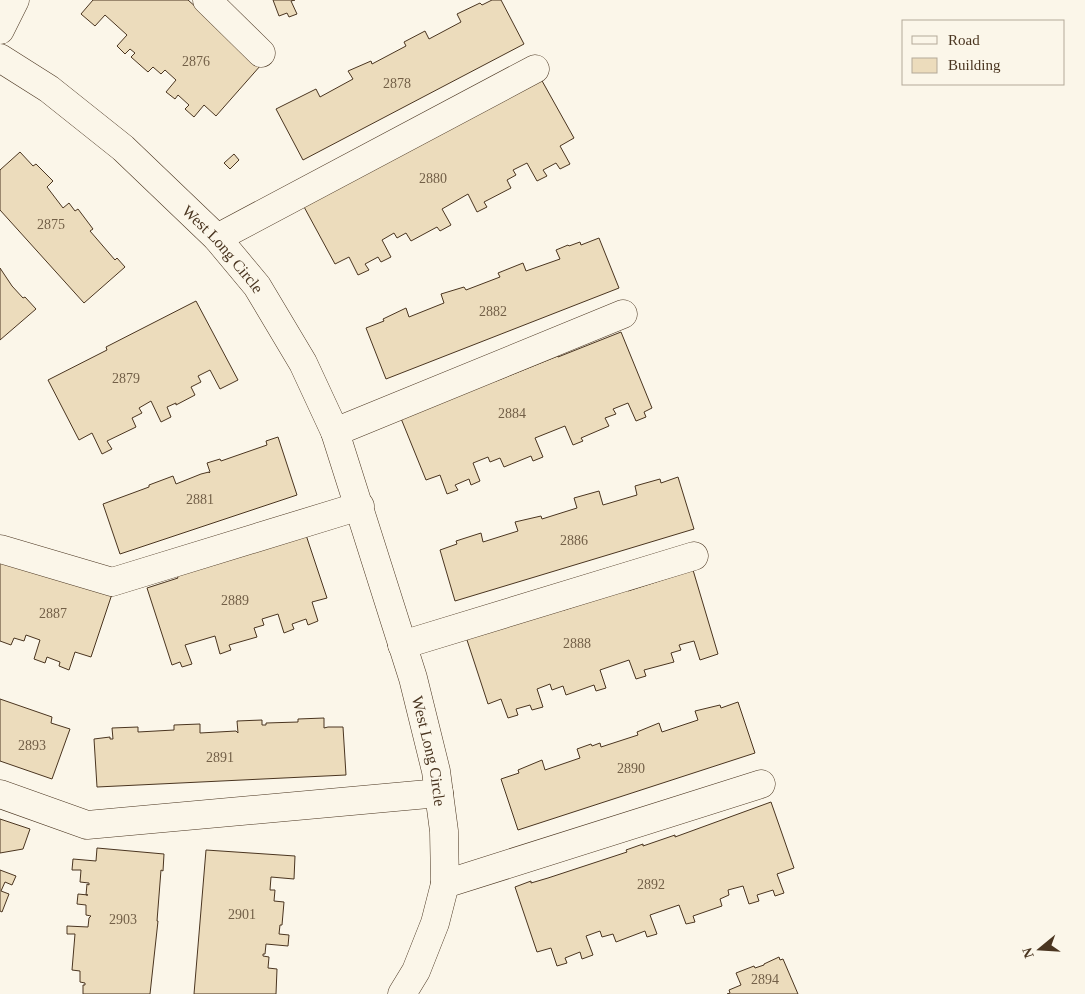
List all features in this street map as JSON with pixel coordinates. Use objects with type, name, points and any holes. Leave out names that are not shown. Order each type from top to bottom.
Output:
[{"type":"street","points":[[0,30],[15,0]]},
{"type":"street","points":[[207,0],[261,53]]},
{"type":"street","name":"West Long Circle","points":[[0,58],[49,89],[122,148],[217,238],[257,286],[303,362],[335,432],[360,506],[418,697],[436,770],[444,831],[445,884],[435,923],[416,971],[402,994]]},
{"type":"street","points":[[217,238],[535,69]]},
{"type":"street","points":[[335,432],[623,314]]},
{"type":"street","points":[[0,548],[112,582],[360,506]]},
{"type":"street","points":[[402,645],[694,556]]},
{"type":"street","points":[[445,884],[761,784]]},
{"type":"street","points":[[0,794],[88,826],[439,793]]},
{"type":"building","points":[[93,0],[188,0],[261,65],[216,116],[204,105],[194,117],[185,109],[189,105],[178,95],[175,99],[166,92],[176,80],[165,70],[161,74],[153,67],[148,72],[131,57],[135,53],[130,49],[125,54],[117,46],[127,35],[105,15],[95,26],[81,14]]},
{"type":"building","points":[[273,0],[295,0],[291,1],[297,14],[289,17],[287,13],[279,16]]},
{"type":"building","points":[[492,0],[501,0],[524,44],[303,160],[276,109],[316,89],[320,97],[353,79],[348,71],[371,61],[372,64],[406,46],[404,42],[425,31],[429,39],[461,22],[457,14],[480,3],[482,5]]},
{"type":"building","points":[[541,79],[574,138],[560,146],[570,164],[560,169],[556,163],[543,170],[547,176],[537,181],[527,163],[513,170],[516,175],[507,180],[511,188],[484,202],[487,207],[477,212],[468,194],[442,209],[451,225],[440,231],[437,227],[411,241],[406,233],[397,238],[394,233],[382,240],[391,257],[381,262],[378,257],[365,264],[369,270],[358,275],[349,257],[335,264],[303,205]]},
{"type":"building","points":[[20,152],[33,166],[36,164],[53,181],[47,187],[63,208],[69,203],[75,211],[78,209],[93,229],[90,231],[115,260],[117,258],[125,267],[84,303],[0,210],[0,170]]},
{"type":"building","points":[[234,154],[239,160],[230,169],[224,163]]},
{"type":"building","points":[[599,238],[619,288],[386,379],[366,328],[384,321],[383,319],[406,308],[409,317],[444,303],[441,294],[464,287],[466,290],[500,277],[498,273],[523,263],[526,271],[560,259],[556,250],[580,242],[581,245]]},
{"type":"building","points":[[0,268],[12,286],[36,309],[0,340]]},
{"type":"building","points":[[196,301],[238,380],[220,389],[210,370],[198,376],[201,382],[191,387],[195,395],[176,405],[176,403],[167,407],[171,417],[161,422],[151,401],[139,408],[142,413],[132,418],[136,427],[107,441],[112,449],[102,454],[92,433],[79,440],[48,380],[107,350],[106,347]]},
{"type":"building","points":[[621,332],[652,408],[644,412],[646,417],[636,421],[628,403],[613,409],[616,414],[605,418],[609,426],[581,438],[583,441],[573,445],[565,426],[535,438],[543,457],[533,461],[531,456],[504,467],[500,458],[490,462],[488,457],[473,463],[480,481],[471,485],[469,479],[455,485],[458,490],[447,494],[440,475],[426,480],[400,416]]},
{"type":"building","points":[[278,437],[297,495],[120,554],[103,504],[173,476],[176,484],[201,474],[209,473],[210,472],[207,463],[220,459],[221,461],[267,445],[266,441]]},
{"type":"building","points":[[678,477],[694,529],[455,601],[440,550],[457,544],[456,541],[481,533],[483,542],[518,531],[515,522],[541,516],[542,519],[577,508],[574,498],[599,491],[603,505],[637,495],[635,486],[660,479],[661,483]]},
{"type":"building","points":[[305,532],[327,598],[312,602],[318,621],[308,625],[306,619],[292,624],[294,629],[284,633],[278,614],[262,619],[264,625],[254,628],[257,637],[229,645],[231,650],[220,654],[215,636],[185,645],[192,664],[182,667],[180,662],[172,665],[147,588],[178,578],[177,576],[289,541]]},
{"type":"building","points":[[0,555],[113,591],[91,657],[75,652],[69,670],[59,666],[60,662],[47,657],[45,663],[34,659],[40,640],[26,635],[24,641],[14,638],[11,645],[0,641]]},
{"type":"building","points":[[693,570],[718,654],[700,660],[694,641],[679,645],[681,650],[671,653],[674,662],[644,670],[646,676],[636,679],[629,660],[600,670],[606,688],[596,691],[594,685],[566,695],[563,686],[552,690],[550,684],[537,689],[543,707],[532,710],[530,705],[516,709],[518,715],[508,718],[501,699],[488,704],[466,637],[563,608],[564,610]]},
{"type":"building","points":[[0,699],[52,717],[51,723],[70,729],[52,779],[0,761]]},
{"type":"building","points":[[738,702],[755,753],[518,830],[501,779],[519,773],[518,770],[542,760],[545,770],[580,758],[577,749],[591,744],[592,746],[600,743],[601,747],[638,735],[637,732],[659,723],[662,732],[698,720],[695,711],[720,705],[721,708]]},
{"type":"building","points":[[324,718],[324,728],[343,727],[346,775],[97,787],[94,739],[110,737],[110,739],[113,739],[112,728],[138,727],[138,732],[174,730],[174,725],[200,724],[200,733],[236,731],[238,733],[237,721],[262,720],[262,725],[266,725],[266,723],[298,722],[298,719]]},
{"type":"building","points":[[771,802],[794,868],[777,874],[784,893],[775,896],[773,890],[757,895],[759,901],[749,904],[743,886],[728,890],[729,895],[720,899],[722,906],[693,916],[695,922],[686,924],[679,905],[650,915],[657,934],[647,937],[645,931],[616,942],[613,934],[602,937],[600,931],[586,936],[593,955],[582,959],[580,952],[565,958],[567,963],[557,966],[551,948],[537,952],[515,887],[627,852],[626,850],[643,844],[643,846],[675,835],[675,837]]},
{"type":"building","points":[[0,819],[30,829],[23,849],[0,853]]},
{"type":"building","points":[[97,848],[164,854],[150,994],[83,994],[83,985],[85,983],[80,982],[80,971],[72,970],[75,934],[67,934],[67,926],[88,927],[91,916],[86,915],[86,905],[77,904],[78,894],[86,895],[87,884],[89,885],[89,883],[80,882],[81,870],[72,870],[73,859],[96,861]]},
{"type":"building","points":[[206,850],[295,856],[294,879],[271,877],[270,890],[275,890],[274,901],[284,902],[282,925],[280,925],[279,934],[289,935],[288,946],[266,944],[265,954],[263,954],[263,956],[269,957],[268,968],[277,969],[276,994],[194,994]]},
{"type":"building","points":[[0,870],[16,876],[12,885],[5,882],[1,891],[9,894],[2,912],[0,911]]},
{"type":"building","points":[[779,957],[780,960],[783,959],[798,994],[727,994],[730,993],[729,990],[741,985],[736,973],[754,966],[755,968],[764,965]]}]
